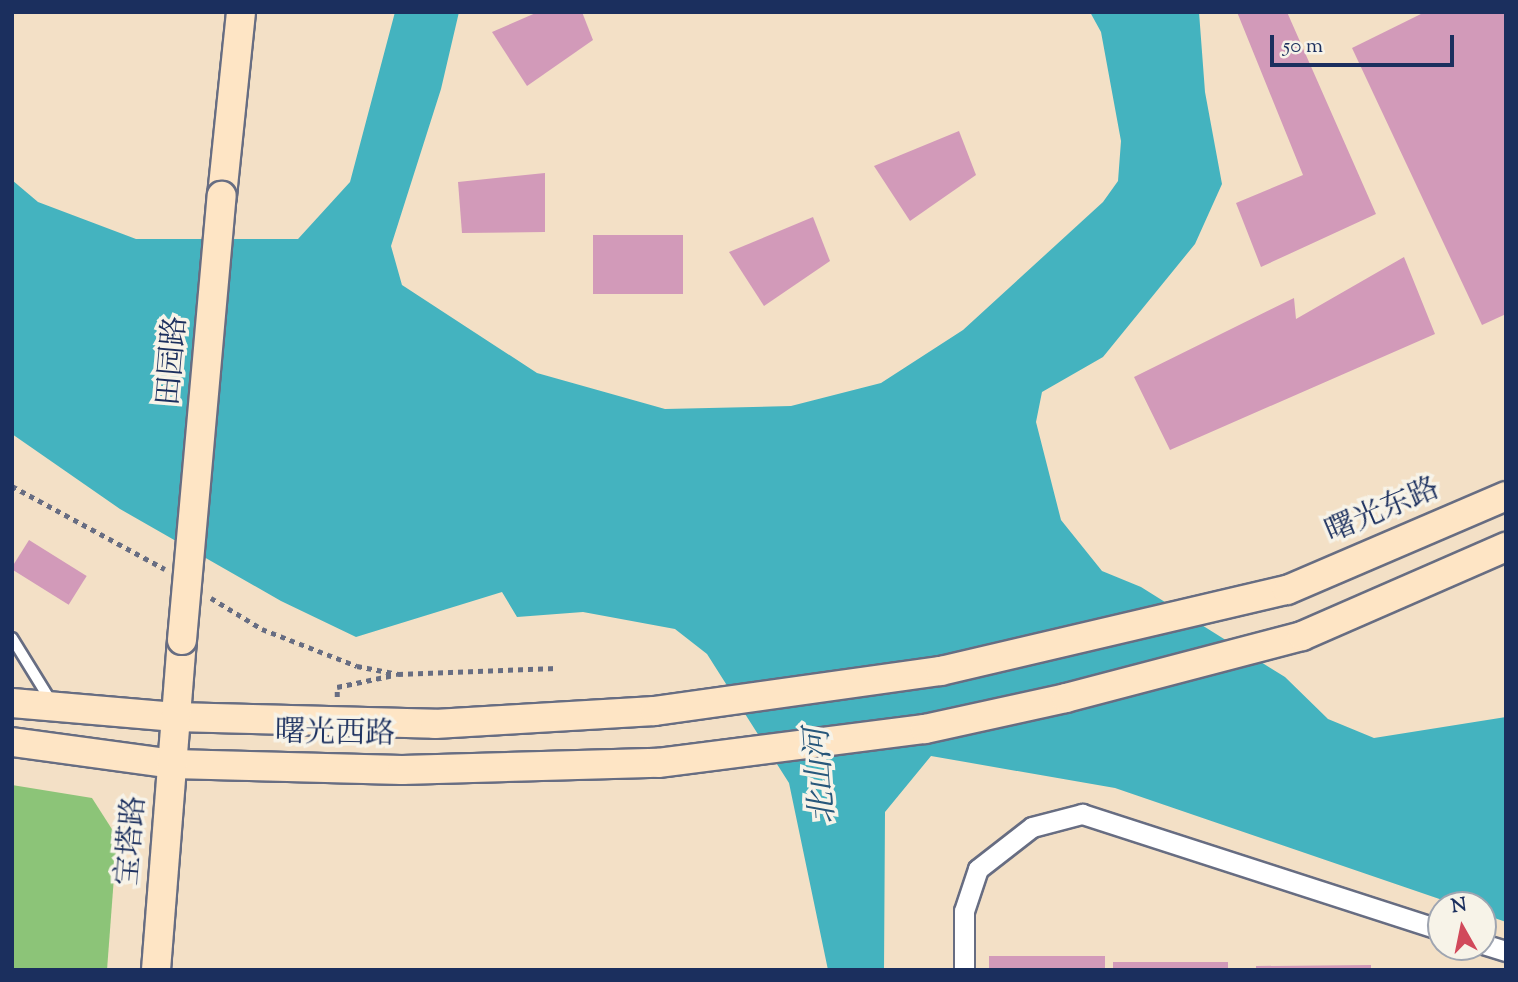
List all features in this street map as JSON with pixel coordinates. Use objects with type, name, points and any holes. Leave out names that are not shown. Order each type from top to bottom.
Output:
[{"type":"main road","name":"田园路","points":[[175,717],[222,196],[242,12]]},
{"type":"main road","name":"曙光东路","points":[[655,711],[941,671],[1287,590],[1506,496]]},
{"type":"main road","name":"曙光西路","points":[[12,742],[173,764],[402,770],[658,763],[925,729],[1066,698],[1302,636],[1506,547]]},
{"type":"main road","name":"曙光西路","points":[[12,703],[175,717],[435,724],[655,711]]},
{"type":"main road","name":"宝塔路","points":[[156,970],[175,717]]},
{"type":"street","points":[[964,970],[964,911],[978,869],[1032,827],[1082,814],[1427,925]]},
{"type":"lane","points":[[12,638],[54,707]]},
{"type":"path","points":[[12,486],[167,570]]},
{"type":"path","points":[[202,592],[262,629],[357,666],[398,674]]},
{"type":"path","points":[[337,721],[337,687],[398,674],[557,668]]},
{"type":"green space","points":[[12,785],[92,798],[117,837],[107,970],[12,970]]},
{"type":"water","name":"北山河","points":[[395,12],[459,12],[441,89],[391,246],[402,285],[537,373],[665,409],[791,406],[881,383],[963,330],[1103,202],[1118,181],[1121,141],[1101,32],[1090,12],[1199,12],[1205,92],[1222,184],[1195,244],[1103,357],[1042,392],[1036,422],[1061,520],[1102,571],[1141,587],[1285,677],[1328,719],[1374,738],[1506,717],[1506,922],[1497,919],[1497,891],[1427,891],[1427,895],[1115,788],[931,756],[885,812],[884,970],[828,970],[789,783],[707,654],[675,629],[583,612],[517,617],[502,592],[356,637],[281,601],[120,509],[12,434],[12,180],[38,202],[136,239],[298,239],[350,182]]},
{"type":"building","points":[[538,12],[582,12],[593,40],[527,86],[492,32]]},
{"type":"building","points":[[1237,12],[1287,12],[1376,214],[1261,267],[1236,203],[1303,175]]},
{"type":"building","points":[[1425,12],[1506,12],[1506,314],[1482,325],[1352,48]]},
{"type":"building","points":[[959,131],[976,175],[910,221],[874,166]]},
{"type":"building","points":[[545,173],[545,232],[462,233],[458,182]]},
{"type":"building","points":[[813,217],[830,261],[764,306],[729,252]]},
{"type":"building","points":[[593,235],[683,235],[683,294],[593,294]]},
{"type":"building","points":[[1404,257],[1435,334],[1170,450],[1134,377],[1294,298],[1296,319]]},
{"type":"building","points":[[29,540],[87,576],[69,605],[12,569]]},
{"type":"building","points":[[989,956],[1105,956],[1105,970],[989,970]]},
{"type":"building","points":[[1113,962],[1228,962],[1228,970],[1113,970]]},
{"type":"building","points":[[1371,965],[1371,970],[1256,970],[1256,966]]}]
